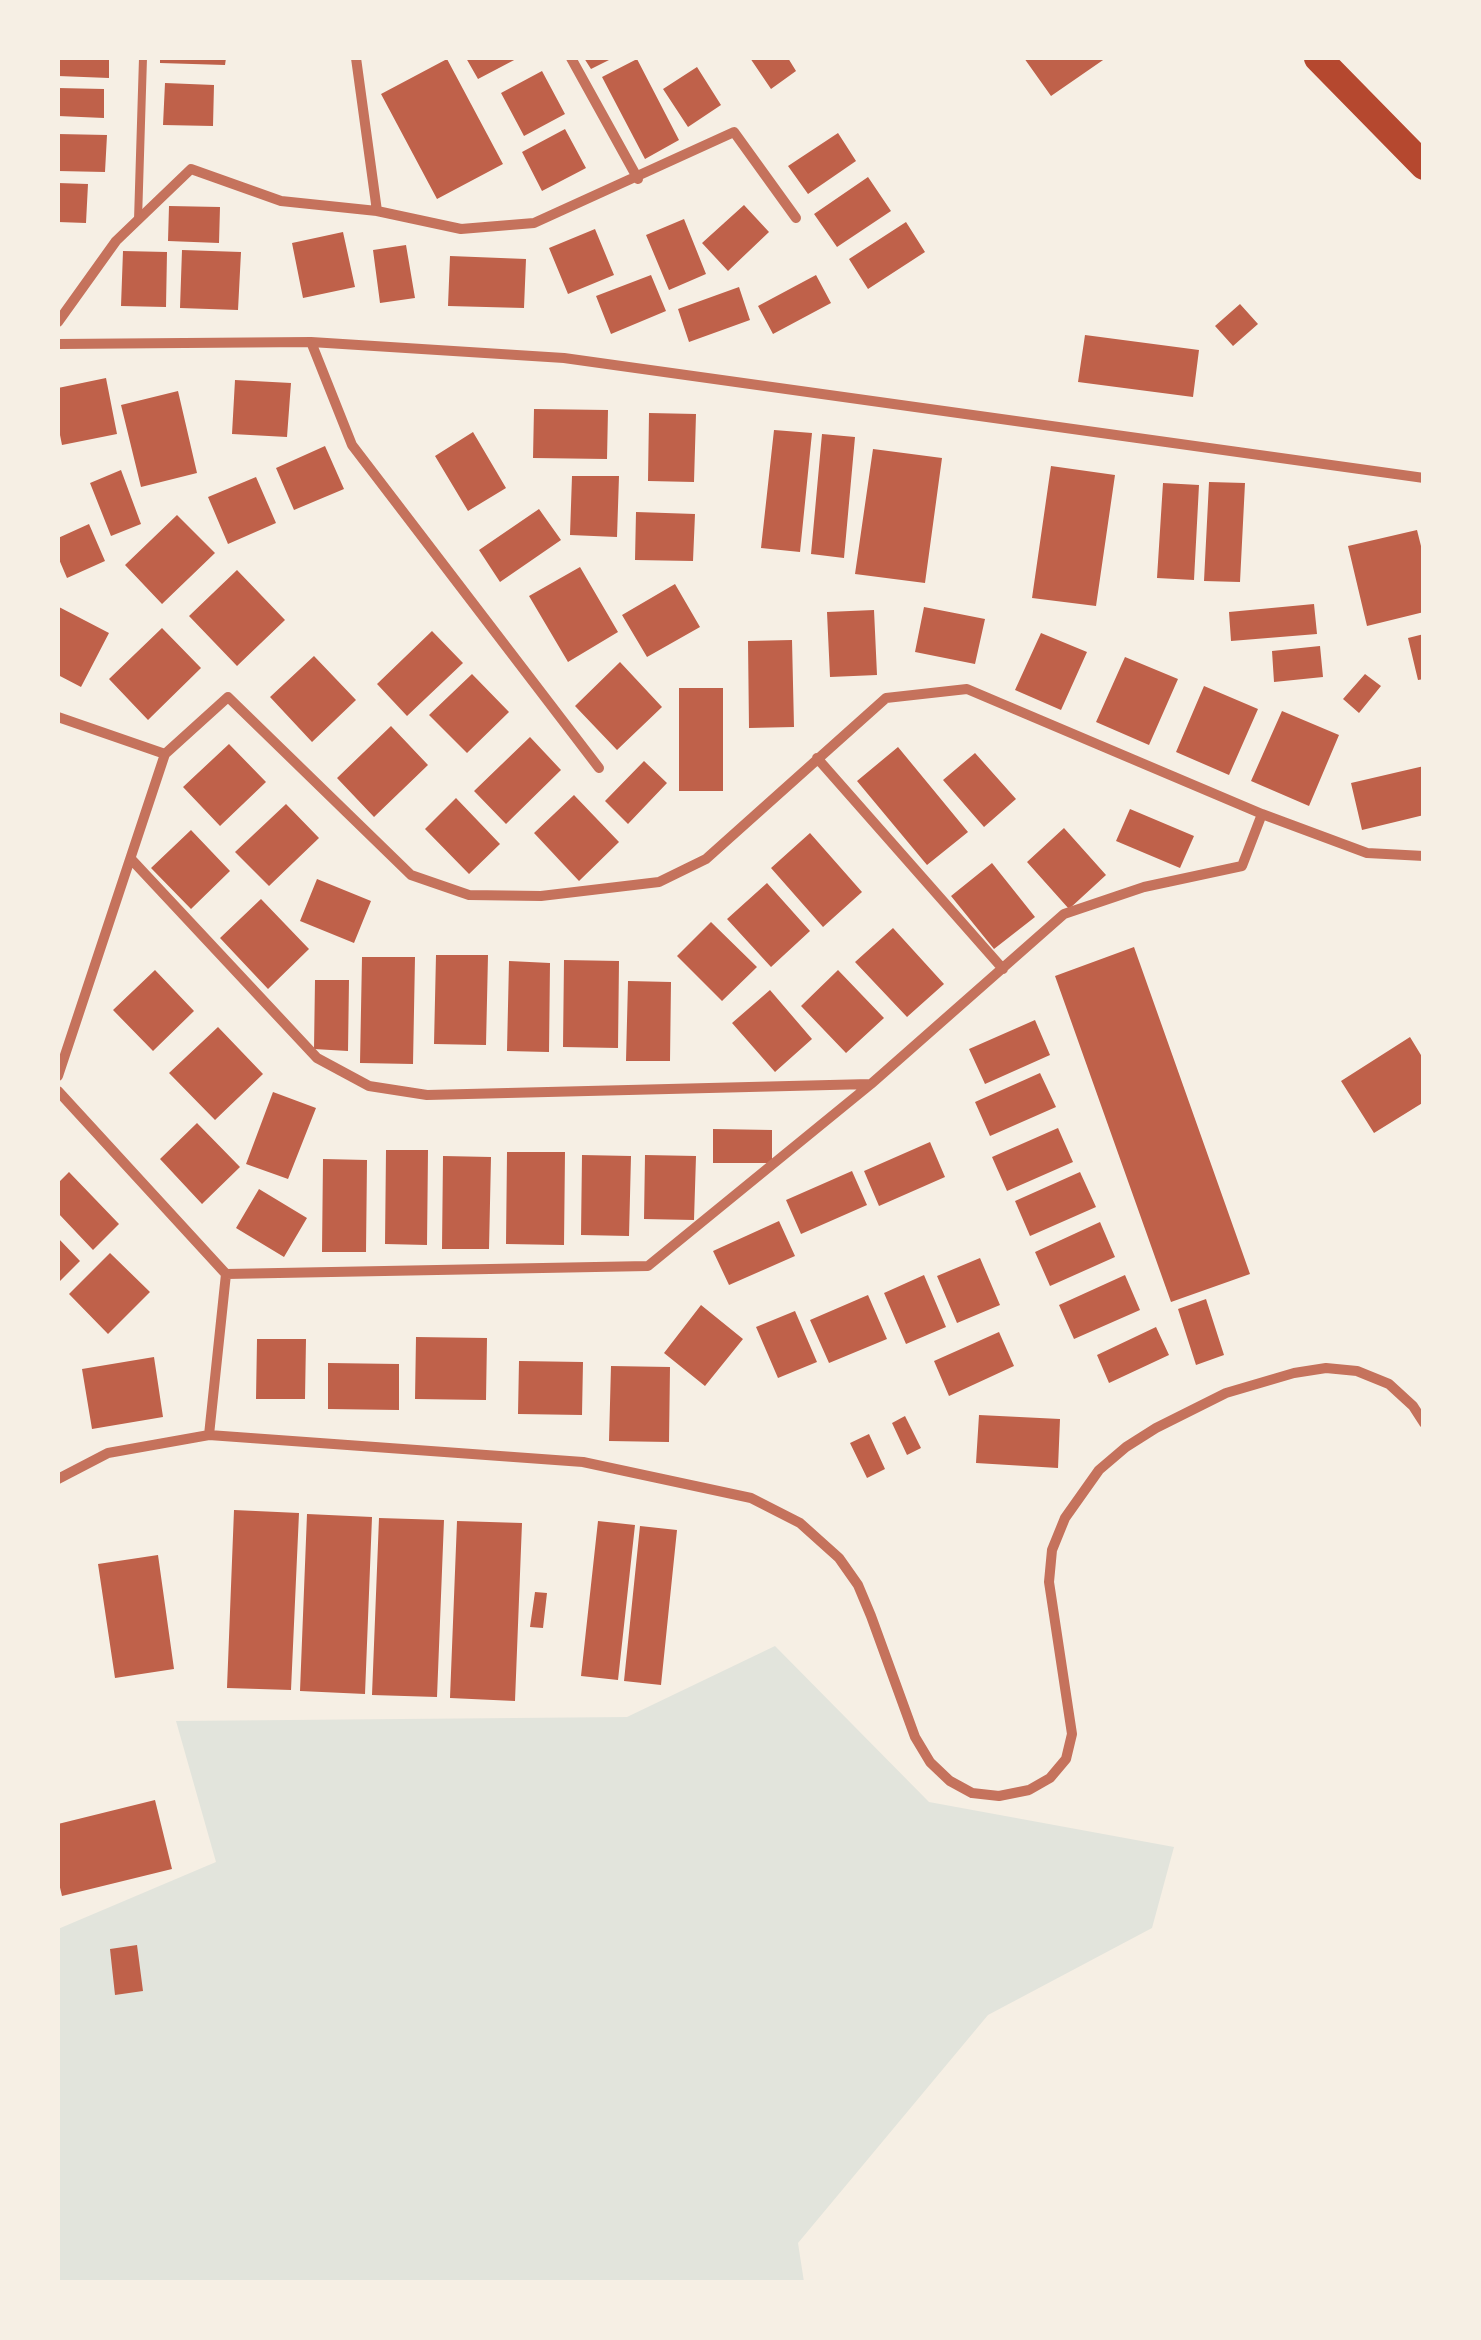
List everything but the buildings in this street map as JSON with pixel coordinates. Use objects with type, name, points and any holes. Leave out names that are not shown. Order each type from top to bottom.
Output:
[{"type":"highway","points":[[1318,58],[1424,166]]},
{"type":"street","points":[[356,58],[377,211]]},
{"type":"street","points":[[571,58],[638,178]]},
{"type":"street","points":[[58,322],[116,241],[191,169],[282,200],[377,211],[461,229],[534,223],[734,132],[796,218]]},
{"type":"street","points":[[311,342],[352,444],[599,768]]},
{"type":"street","points":[[58,344],[311,342],[564,358],[1424,478]]},
{"type":"street","points":[[58,1076],[165,754],[228,697],[411,874],[469,895],[541,896],[659,882],[706,859],[886,698],[967,688],[1262,814],[1367,853],[1424,856]]},
{"type":"street","points":[[58,718],[165,754]]},
{"type":"street","points":[[817,758],[1003,968]]},
{"type":"street","points":[[58,1091],[226,1274],[648,1266],[871,1084],[1064,914],[1144,886],[1242,866],[1262,814]]},
{"type":"street","points":[[131,859],[318,1058],[369,1086],[427,1095],[871,1084]]},
{"type":"street","points":[[209,1435],[226,1274]]},
{"type":"street","points":[[58,1479],[108,1453],[209,1435],[583,1462],[750,1498],[778,1510],[820,1538],[840,1558],[858,1585],[915,1737],[930,1762],[950,1781],[972,1793],[999,1796],[1028,1790],[1050,1778],[1066,1759],[1072,1734],[1049,1582],[1052,1550],[1065,1518],[1112,1458],[1156,1428],[1226,1393],[1326,1368],[1357,1371],[1389,1384],[1413,1406],[1424,1423]]},
{"type":"lane","points":[[138,220],[142,58]]},
{"type":"shaded area","points":[[775,1646],[929,1802],[1174,1847],[1152,1928],[988,2015],[798,2243],[804,2282],[58,2282],[58,1929],[216,1862],[176,1721],[627,1717]]}]
